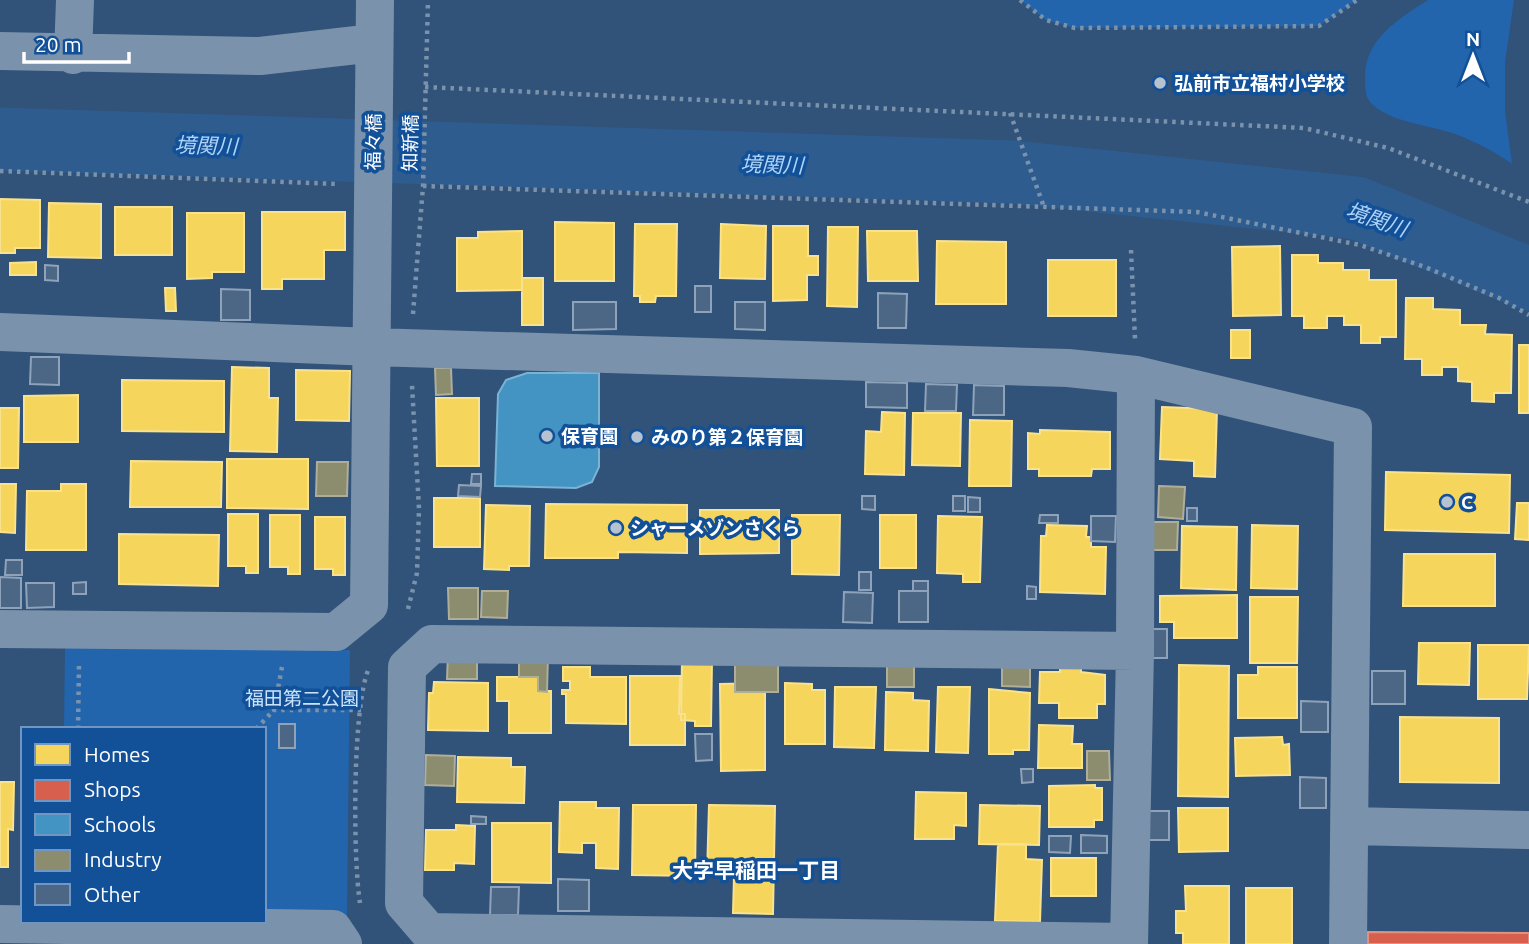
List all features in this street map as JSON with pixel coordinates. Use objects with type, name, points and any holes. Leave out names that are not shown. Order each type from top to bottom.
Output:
[{"type":"street","points":[[74,55],[75,0]]},
{"type":"street","name":"福々橋","points":[[284,631],[336,632],[369,605],[375,0]]},
{"type":"street","points":[[0,51],[74,55],[260,56],[374,43]]},
{"type":"street","points":[[0,332],[372,348],[1054,368],[1136,375],[1353,427],[1348,944]]},
{"type":"street","points":[[1135,651],[432,644],[407,667],[404,903],[429,932],[1129,943],[1135,651],[1136,375]]},
{"type":"street","points":[[0,629],[284,631]]},
{"type":"street","points":[[1351,826],[1529,830]]},
{"type":"street","points":[[0,924],[332,929],[343,944]]},
{"type":"path","name":"知新橋","points":[[412,321],[423,186],[428,0]]},
{"type":"path","points":[[1020,0],[1046,20],[1075,28],[1089,28],[1319,26],[1357,0]]},
{"type":"path","points":[[425,87],[1304,128],[1388,148],[1529,202]]},
{"type":"path","points":[[1010,113],[1044,207]]},
{"type":"path","points":[[0,171],[372,186]]},
{"type":"path","points":[[423,186],[1197,212],[1360,245],[1425,267],[1499,298],[1529,315]]},
{"type":"path","points":[[1131,250],[1136,375]]},
{"type":"path","points":[[78,727],[79,629]]},
{"type":"path","points":[[258,727],[274,710],[280,687],[284,631]]},
{"type":"path","points":[[274,710],[361,710]]},
{"type":"green space","points":[[1020,0],[1357,0],[1319,26],[1075,28],[1046,20]]},
{"type":"green space","points":[[1428,0],[1514,0],[1505,62],[1505,111],[1512,164],[1462,137],[1391,116],[1373,105],[1368,98],[1365,75],[1371,50],[1386,30]]},
{"type":"green space","name":"福田第二公園","points":[[65,646],[350,650],[347,918],[266,917],[266,727],[64,727]]},
{"type":"building: Homes","points":[[0,199],[40,200],[40,248],[15,248],[15,253],[0,253]]},
{"type":"building: Homes","points":[[49,203],[101,204],[101,258],[48,257]]},
{"type":"building: Homes","points":[[115,207],[172,207],[172,255],[115,255]]},
{"type":"building: Homes","points":[[262,212],[345,212],[345,250],[324,250],[324,279],[282,279],[282,289],[262,289]]},
{"type":"building: Homes","points":[[187,213],[244,213],[244,272],[212,272],[212,278],[187,279]]},
{"type":"building: Homes","points":[[555,222],[614,223],[614,281],[555,281]]},
{"type":"building: Homes","points":[[635,224],[677,224],[676,296],[656,296],[655,302],[640,302],[640,296],[634,296]]},
{"type":"building: Homes","points":[[721,224],[766,226],[765,279],[720,278]]},
{"type":"building: Homes","points":[[773,226],[808,226],[808,256],[818,256],[818,275],[807,275],[807,300],[773,301]]},
{"type":"building: Homes","points":[[828,227],[858,227],[857,307],[827,306]]},
{"type":"building: Homes","points":[[522,231],[522,290],[457,291],[457,238],[478,238],[478,232]]},
{"type":"building: Homes","points":[[867,231],[917,231],[918,281],[868,281]]},
{"type":"building: Homes","points":[[937,241],[1006,242],[1006,304],[936,304]]},
{"type":"building: Homes","points":[[1280,246],[1281,315],[1233,316],[1232,247]]},
{"type":"building: Homes","points":[[1292,255],[1318,255],[1318,263],[1343,263],[1343,270],[1369,270],[1369,280],[1396,280],[1396,337],[1380,337],[1380,343],[1361,343],[1361,325],[1344,325],[1344,316],[1327,316],[1327,328],[1304,328],[1304,316],[1292,316]]},
{"type":"building: Homes","points":[[1048,260],[1116,260],[1116,316],[1048,316]]},
{"type":"building: Homes","points":[[36,262],[36,275],[10,275],[10,263]]},
{"type":"building: Homes","points":[[522,278],[543,278],[543,325],[522,325]]},
{"type":"building: Homes","points":[[165,288],[175,288],[176,311],[166,311]]},
{"type":"building: Homes","points":[[1406,298],[1433,298],[1433,309],[1460,310],[1460,325],[1486,325],[1485,334],[1512,335],[1511,393],[1494,393],[1494,402],[1472,401],[1472,382],[1458,381],[1458,367],[1442,367],[1442,375],[1422,375],[1422,359],[1405,359]]},
{"type":"building: Homes","points":[[1231,330],[1250,330],[1250,358],[1231,358]]},
{"type":"building: Homes","points":[[1519,345],[1529,345],[1529,413],[1519,413]]},
{"type":"building: Homes","points":[[232,367],[269,368],[269,398],[278,398],[277,452],[230,451]]},
{"type":"building: Homes","points":[[296,370],[350,371],[349,421],[296,420]]},
{"type":"building: Homes","points":[[122,380],[224,381],[224,432],[122,431]]},
{"type":"building: Homes","points":[[78,395],[78,442],[24,442],[24,396]]},
{"type":"building: Homes","points":[[436,398],[479,398],[479,466],[437,466]]},
{"type":"building: Homes","points":[[1162,407],[1217,409],[1215,477],[1194,476],[1194,461],[1160,459]]},
{"type":"building: Homes","points":[[0,408],[19,408],[18,468],[0,468]]},
{"type":"building: Homes","points":[[882,412],[905,413],[904,475],[865,474],[866,431],[881,432]]},
{"type":"building: Homes","points":[[913,413],[961,413],[960,466],[912,465]]},
{"type":"building: Homes","points":[[970,420],[1012,421],[1011,486],[969,486]]},
{"type":"building: Homes","points":[[1040,430],[1110,432],[1110,469],[1092,469],[1091,476],[1039,476],[1039,469],[1028,469],[1028,433],[1040,434]]},
{"type":"building: Homes","points":[[227,459],[308,459],[308,509],[227,508]]},
{"type":"building: Homes","points":[[131,461],[222,462],[221,507],[130,507]]},
{"type":"building: Homes","name":"C","points":[[1386,472],[1510,475],[1509,533],[1385,530]]},
{"type":"building: Homes","points":[[0,484],[16,484],[15,533],[0,532]]},
{"type":"building: Homes","points":[[61,484],[86,484],[86,550],[26,550],[27,491],[61,491]]},
{"type":"building: Homes","points":[[434,498],[480,498],[480,547],[434,547]]},
{"type":"building: Homes","points":[[1517,503],[1529,503],[1529,540],[1515,539]]},
{"type":"building: Homes","name":"シャーメゾンさくら","points":[[546,504],[687,505],[687,553],[618,552],[618,558],[545,558]]},
{"type":"building: Homes","points":[[486,505],[530,506],[529,566],[509,566],[509,570],[484,569]]},
{"type":"building: Homes","points":[[700,510],[779,510],[779,553],[700,554]]},
{"type":"building: Homes","points":[[228,514],[258,514],[258,573],[246,573],[246,566],[228,566]]},
{"type":"building: Homes","points":[[270,515],[300,515],[300,574],[288,574],[288,567],[270,567]]},
{"type":"building: Homes","points":[[792,515],[840,515],[839,575],[792,574]]},
{"type":"building: Homes","points":[[880,515],[916,515],[916,568],[880,568]]},
{"type":"building: Homes","points":[[938,516],[982,517],[980,582],[963,582],[963,574],[937,573]]},
{"type":"building: Homes","points":[[315,517],[345,517],[345,575],[333,575],[333,569],[315,569]]},
{"type":"building: Homes","points":[[1047,525],[1087,526],[1086,537],[1091,537],[1091,547],[1106,547],[1105,594],[1040,592],[1041,536],[1046,536]]},
{"type":"building: Homes","points":[[1252,525],[1298,526],[1297,589],[1251,588]]},
{"type":"building: Homes","points":[[1182,526],[1237,527],[1236,590],[1181,588]]},
{"type":"building: Homes","points":[[119,534],[219,535],[218,586],[119,584]]},
{"type":"building: Homes","points":[[1404,554],[1495,554],[1495,606],[1403,606]]},
{"type":"building: Homes","points":[[1237,595],[1237,638],[1174,638],[1174,622],[1160,622],[1160,596]]},
{"type":"building: Homes","points":[[1250,597],[1298,597],[1297,663],[1250,663]]},
{"type":"building: Homes","points":[[1419,643],[1470,643],[1469,685],[1418,684]]},
{"type":"building: Homes","points":[[1478,645],[1529,645],[1527,699],[1478,699]]},
{"type":"building: Homes","points":[[682,660],[712,660],[711,726],[695,726],[695,721],[681,720]]},
{"type":"building: Homes","points":[[1060,664],[1081,664],[1081,672],[1105,675],[1105,704],[1097,704],[1097,718],[1059,718],[1059,703],[1039,703],[1040,672],[1060,672]]},
{"type":"building: Homes","points":[[1179,665],[1229,666],[1228,797],[1178,796]]},
{"type":"building: Homes","points":[[563,667],[590,667],[590,677],[626,677],[626,724],[566,723],[566,694],[562,694],[562,690],[570,690],[570,681],[563,681]]},
{"type":"building: Homes","points":[[1258,667],[1297,667],[1297,718],[1238,718],[1238,675],[1258,675]]},
{"type":"building: Homes","points":[[630,676],[680,676],[679,714],[685,714],[685,745],[630,745]]},
{"type":"building: Homes","points":[[497,677],[538,677],[538,691],[551,691],[551,733],[509,733],[509,701],[497,701]]},
{"type":"building: Homes","points":[[434,682],[488,683],[488,731],[428,730],[429,693],[433,693]]},
{"type":"building: Homes","points":[[765,683],[765,770],[721,771],[720,684]]},
{"type":"building: Homes","points":[[785,683],[812,684],[812,690],[825,690],[825,744],[785,744]]},
{"type":"building: Homes","points":[[835,687],[876,687],[874,748],[834,747]]},
{"type":"building: Homes","points":[[938,687],[970,687],[968,753],[936,752]]},
{"type":"building: Homes","points":[[989,689],[1030,693],[1029,750],[1013,750],[1013,754],[989,754]]},
{"type":"building: Homes","points":[[886,692],[913,693],[913,700],[929,701],[928,751],[885,750]]},
{"type":"building: Homes","points":[[1400,717],[1499,718],[1499,783],[1400,782]]},
{"type":"building: Homes","points":[[1039,725],[1073,726],[1072,744],[1082,744],[1082,768],[1038,768]]},
{"type":"building: Homes","points":[[1282,737],[1283,745],[1289,744],[1290,775],[1236,776],[1235,738]]},
{"type":"building: Homes","points":[[458,757],[511,758],[511,767],[525,767],[524,803],[457,802]]},
{"type":"building: Homes","points":[[0,782],[14,782],[13,830],[8,829],[8,867],[0,867]]},
{"type":"building: Homes","points":[[1095,785],[1095,788],[1102,788],[1102,820],[1094,820],[1094,827],[1049,827],[1049,786]]},
{"type":"building: Homes","points":[[916,792],[966,793],[966,826],[954,825],[954,839],[915,839]]},
{"type":"building: Homes","points":[[560,802],[596,802],[596,808],[619,808],[618,869],[596,868],[596,843],[582,843],[582,853],[559,852]]},
{"type":"building: Homes","points":[[633,805],[696,805],[695,876],[632,875]]},
{"type":"building: Homes","points":[[709,805],[775,806],[773,914],[733,913],[734,876],[707,875]]},
{"type":"building: Homes","points":[[980,805],[1040,806],[1039,845],[979,844]]},
{"type":"building: Homes","points":[[1178,808],[1228,808],[1228,851],[1179,852]]},
{"type":"building: Homes","points":[[492,823],[551,823],[551,883],[492,882]]},
{"type":"building: Homes","points":[[456,825],[475,826],[474,864],[454,863],[454,870],[425,870],[426,830],[456,830]]},
{"type":"building: Homes","points":[[998,844],[1026,844],[1026,859],[1042,860],[1040,922],[995,921]]},
{"type":"building: Homes","points":[[1051,858],[1096,858],[1096,896],[1051,896]]},
{"type":"building: Homes","points":[[1185,886],[1229,886],[1229,944],[1183,944],[1183,933],[1176,933],[1176,911],[1186,911]]},
{"type":"building: Homes","points":[[1246,888],[1292,888],[1292,944],[1246,944]]},
{"type":"building: Shops","points":[[1368,932],[1529,933],[1529,944],[1368,944]]},
{"type":"building: Schools","name":"保育園","points":[[527,373],[599,373],[599,467],[592,482],[576,488],[495,486],[498,394],[506,380]]},
{"type":"building: Industry","points":[[435,368],[451,368],[452,394],[436,395]]},
{"type":"building: Industry","points":[[317,462],[348,462],[347,496],[316,496]]},
{"type":"building: Industry","points":[[1159,486],[1185,487],[1183,519],[1158,517]]},
{"type":"building: Industry","points":[[1152,522],[1178,522],[1177,550],[1151,550]]},
{"type":"building: Industry","points":[[448,588],[478,588],[478,619],[449,619]]},
{"type":"building: Industry","points":[[482,591],[508,591],[507,618],[481,617]]},
{"type":"building: Industry","points":[[448,654],[477,655],[477,679],[447,679]]},
{"type":"building: Industry","points":[[519,654],[548,655],[547,692],[538,691],[538,677],[519,677]]},
{"type":"building: Industry","points":[[914,658],[914,687],[887,687],[887,659]]},
{"type":"building: Industry","points":[[735,662],[778,663],[778,692],[735,692]]},
{"type":"building: Industry","points":[[1002,663],[1030,663],[1030,687],[1002,686]]},
{"type":"building: Industry","points":[[1087,751],[1109,751],[1110,780],[1087,780]]},
{"type":"building: Industry","points":[[426,755],[455,756],[454,786],[425,785]]},
{"type":"building: Other","points":[[45,265],[58,266],[58,281],[45,280]]},
{"type":"building: Other","points":[[695,286],[711,286],[711,312],[695,312]]},
{"type":"building: Other","points":[[221,289],[250,290],[250,320],[221,320]]},
{"type":"building: Other","points":[[878,293],[907,294],[906,328],[878,328]]},
{"type":"building: Other","points":[[573,302],[616,302],[616,329],[573,330]]},
{"type":"building: Other","points":[[735,302],[765,302],[765,330],[735,329]]},
{"type":"building: Other","points":[[31,357],[59,357],[59,385],[30,384]]},
{"type":"building: Other","points":[[866,382],[907,383],[907,408],[866,407]]},
{"type":"building: Other","points":[[926,384],[957,385],[956,411],[925,411]]},
{"type":"building: Other","points":[[974,385],[1004,386],[1004,415],[973,415]]},
{"type":"building: Other","points":[[472,474],[481,474],[481,484],[471,484]]},
{"type":"building: Other","points":[[459,485],[481,486],[480,497],[458,496]]},
{"type":"building: Other","points":[[862,496],[875,496],[875,510],[862,509]]},
{"type":"building: Other","points":[[953,496],[965,496],[965,511],[953,511]]},
{"type":"building: Other","points":[[968,497],[980,498],[980,512],[968,512]]},
{"type":"building: Other","points":[[1187,508],[1197,508],[1197,521],[1187,521]]},
{"type":"building: Other","points":[[1040,515],[1058,515],[1058,523],[1039,523]]},
{"type":"building: Other","points":[[1091,516],[1116,516],[1115,542],[1091,541]]},
{"type":"building: Other","points":[[6,560],[22,560],[22,575],[5,575]]},
{"type":"building: Other","points":[[859,572],[871,572],[871,590],[859,590]]},
{"type":"building: Other","points":[[0,577],[21,578],[21,608],[0,608]]},
{"type":"building: Other","points":[[913,581],[928,581],[928,591],[913,591]]},
{"type":"building: Other","points":[[86,582],[86,594],[73,594],[73,583]]},
{"type":"building: Other","points":[[26,583],[54,583],[54,607],[27,608]]},
{"type":"building: Other","points":[[1027,586],[1036,587],[1036,599],[1027,599]]},
{"type":"building: Other","points":[[899,591],[928,591],[928,622],[899,622]]},
{"type":"building: Other","points":[[844,592],[873,593],[872,623],[843,622]]},
{"type":"building: Other","points":[[1149,629],[1167,629],[1167,658],[1150,658]]},
{"type":"building: Other","points":[[1372,671],[1405,671],[1405,704],[1372,704]]},
{"type":"building: Other","points":[[1301,701],[1328,702],[1328,732],[1301,732]]},
{"type":"building: Other","points":[[279,724],[295,724],[295,748],[279,748]]},
{"type":"building: Other","points":[[695,734],[712,734],[712,760],[696,761]]},
{"type":"building: Other","points":[[1021,769],[1033,769],[1033,782],[1022,783]]},
{"type":"building: Other","points":[[1300,777],[1326,778],[1326,808],[1300,808]]},
{"type":"building: Other","points":[[1145,811],[1169,811],[1169,840],[1145,840]]},
{"type":"building: Other","points":[[471,816],[486,817],[486,824],[471,824]]},
{"type":"building: Other","points":[[1081,835],[1107,836],[1107,853],[1081,853]]},
{"type":"building: Other","points":[[1049,836],[1071,836],[1070,853],[1049,852]]},
{"type":"building: Other","points":[[558,879],[589,880],[589,911],[558,911]]},
{"type":"building: Other","points":[[491,887],[519,887],[518,915],[490,915]]},
{"type":"waterway","name":"境関川","points":[[0,139],[1014,172],[1357,208],[1529,279]]},
{"type":"place","name":"弘前市立福村小学校","points":[[1160,83]]},
{"type":"place","name":"保育園","points":[[547,436]]},
{"type":"place","name":"みのり第２保育園","points":[[637,437]]},
{"type":"place","name":"C","points":[[1447,502]]},
{"type":"place","name":"シャーメゾンさくら","points":[[616,528]]},
{"type":"district","name":"大字早稲田一丁目","points":[[756,870]]}]
